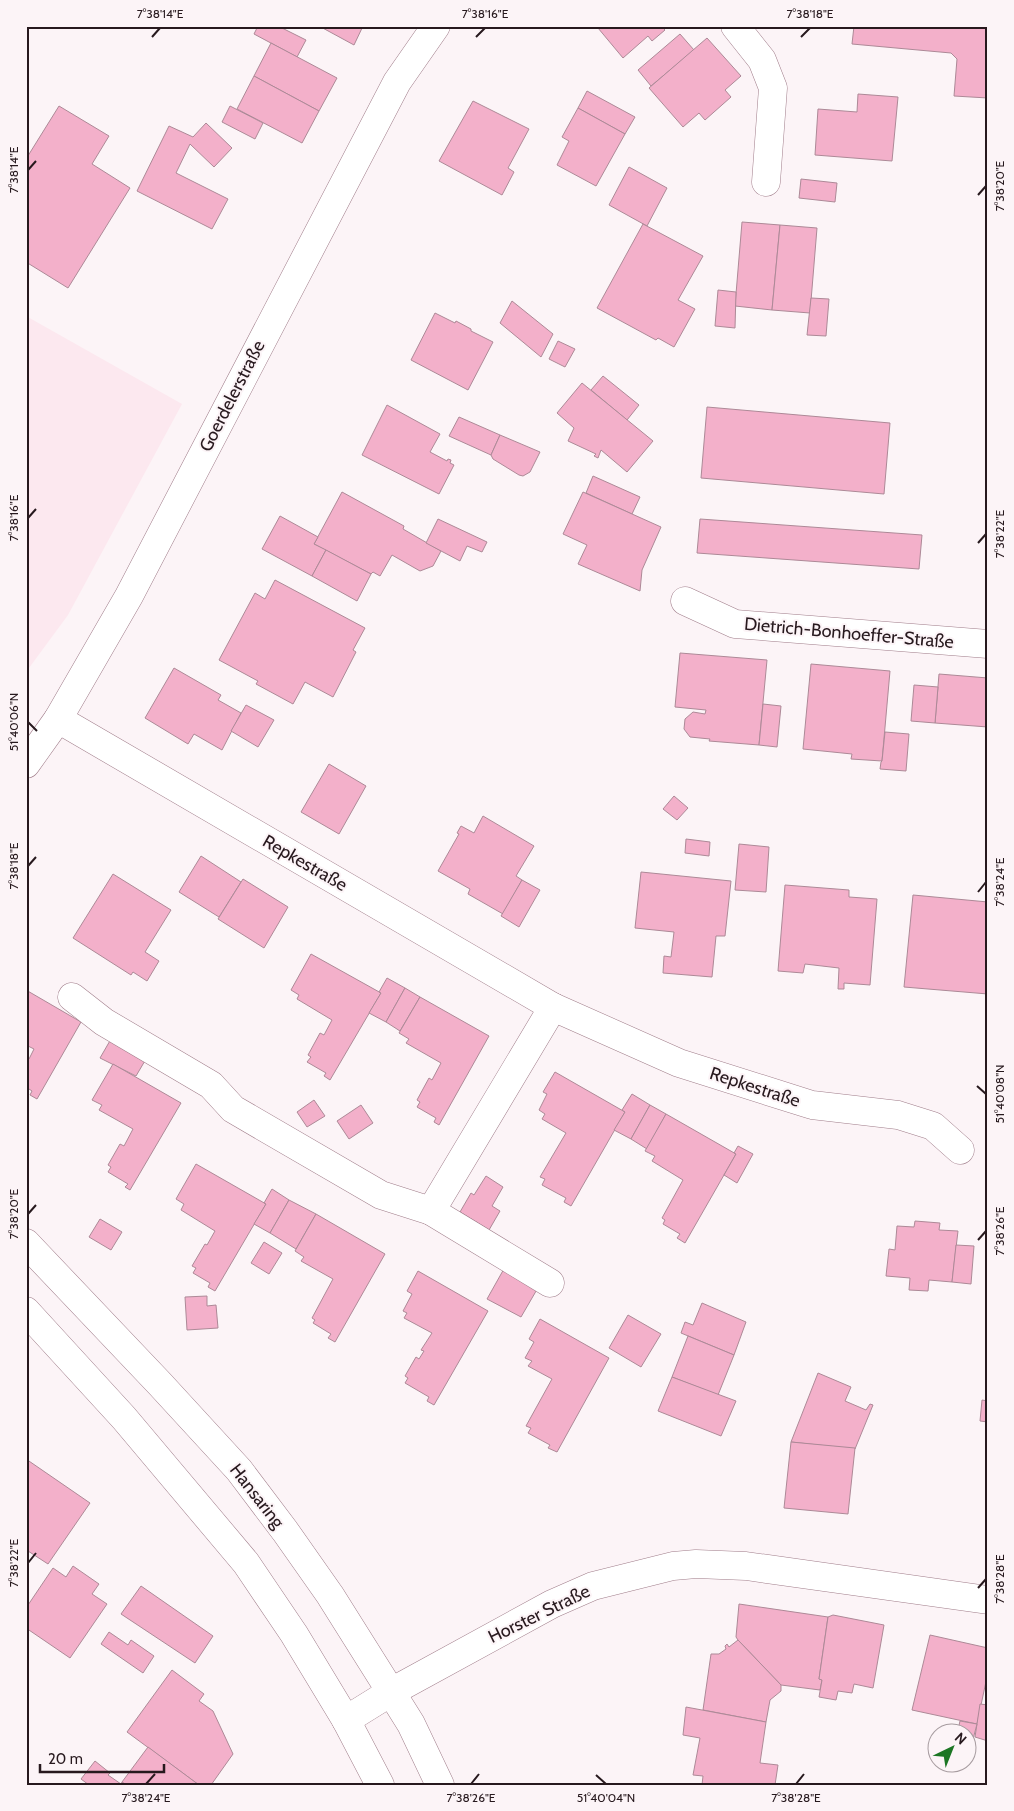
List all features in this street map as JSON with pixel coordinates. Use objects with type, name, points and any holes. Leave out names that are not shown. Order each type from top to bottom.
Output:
[{"type":"street","name":"Goerdelerstraße","points":[[26,764],[58,719],[129,596],[396,82],[436,26]]},
{"type":"street","points":[[735,26],[762,60],[773,88],[766,182]]},
{"type":"street","name":"Dietrich-Bonhoeffer-Straße","points":[[685,601],[735,624],[988,644]]},
{"type":"street","name":"Repkestraße","points":[[58,719],[553,1007],[678,1063],[812,1105],[898,1115],[933,1126],[960,1150]]},
{"type":"street","points":[[72,997],[104,1022],[211,1085],[233,1108],[381,1196],[431,1212],[550,1283]]},
{"type":"street","points":[[431,1212],[553,1007]]},
{"type":"street","name":"Hansaring","points":[[26,1243],[239,1470],[285,1530],[324,1587],[411,1724],[440,1785]]},
{"type":"street","points":[[26,1311],[124,1418],[246,1563],[294,1634],[346,1720],[380,1785]]},
{"type":"street","name":"Horster Straße","points":[[346,1720],[391,1692],[560,1601],[594,1586],[673,1566],[696,1564],[746,1566],[988,1600]]},
{"type":"shaded area","points":[[26,316],[182,404],[68,615],[26,672]]},
{"type":"building","points":[[258,26],[278,26],[306,40],[297,57],[254,34]]},
{"type":"building","points":[[319,26],[363,26],[354,45]]},
{"type":"building","points":[[600,26],[661,26],[665,30],[652,41],[648,36],[623,58],[598,28]]},
{"type":"building","points":[[854,26],[988,26],[988,98],[954,96],[957,59],[951,53],[852,44]]},
{"type":"building","points":[[680,34],[694,50],[651,86],[638,70]]},
{"type":"building","points":[[707,38],[741,76],[725,90],[731,97],[705,120],[699,113],[683,127],[649,88]]},
{"type":"building","points":[[271,43],[337,78],[319,111],[254,76]]},
{"type":"building","points":[[254,76],[319,111],[302,143],[237,109]]},
{"type":"building","points":[[587,91],[635,117],[625,134],[578,108]]},
{"type":"building","points":[[858,94],[898,97],[892,161],[815,155],[818,109],[857,112]]},
{"type":"building","points":[[473,101],[529,129],[508,168],[514,172],[502,195],[439,161]]},
{"type":"building","points":[[59,106],[109,136],[92,164],[130,188],[68,288],[26,262],[26,159]]},
{"type":"building","points":[[230,106],[263,123],[255,139],[222,122]]},
{"type":"building","points":[[578,108],[625,134],[596,186],[557,165],[569,141],[562,137]]},
{"type":"building","points":[[206,123],[232,148],[214,167],[190,144],[176,173],[228,199],[212,229],[137,191],[169,126],[193,137]]},
{"type":"building","points":[[629,167],[667,188],[647,226],[609,205]]},
{"type":"building","points":[[801,179],[837,183],[835,202],[799,198]]},
{"type":"building","points":[[742,222],[780,225],[772,310],[735,306]]},
{"type":"building","points":[[643,224],[703,256],[678,300],[695,309],[674,347],[658,338],[656,340],[597,308]]},
{"type":"building","points":[[780,225],[817,228],[810,313],[772,310]]},
{"type":"building","points":[[718,290],[736,292],[735,328],[715,326]]},
{"type":"building","points":[[811,298],[829,299],[826,336],[807,335]]},
{"type":"building","points":[[512,301],[553,334],[541,357],[500,323]]},
{"type":"building","points":[[435,313],[455,323],[456,321],[493,342],[468,390],[411,360]]},
{"type":"building","points":[[558,341],[575,349],[565,367],[549,359]]},
{"type":"building","points":[[603,376],[639,405],[627,420],[591,390]]},
{"type":"building","points":[[582,383],[653,441],[627,472],[601,450],[598,458],[594,456],[596,454],[568,441],[574,428],[557,413]]},
{"type":"building","points":[[387,405],[440,434],[430,452],[447,461],[448,459],[451,460],[450,463],[454,465],[439,494],[362,455]]},
{"type":"building","points":[[707,407],[890,423],[884,494],[701,478]]},
{"type":"building","points":[[459,417],[500,435],[491,455],[449,436]]},
{"type":"building","points":[[500,435],[540,452],[530,472],[523,476],[519,475],[493,459],[491,455]]},
{"type":"building","points":[[593,476],[640,497],[632,514],[586,493]]},
{"type":"building","points":[[342,492],[404,526],[403,529],[441,551],[433,566],[420,571],[392,555],[380,576],[373,572],[371,574],[314,544]]},
{"type":"building","points":[[583,492],[661,527],[642,570],[640,591],[578,564],[587,545],[563,534]]},
{"type":"building","points":[[280,516],[318,537],[314,544],[326,550],[312,576],[262,549]]},
{"type":"building","points":[[438,519],[487,542],[482,552],[467,546],[460,561],[426,543]]},
{"type":"building","points":[[700,519],[922,535],[919,569],[697,553]]},
{"type":"building","points":[[326,550],[371,574],[357,601],[312,576]]},
{"type":"building","points":[[275,580],[365,628],[353,650],[356,652],[333,697],[305,682],[293,704],[256,684],[258,681],[219,660],[255,593],[265,599]]},
{"type":"building","points":[[680,653],[767,660],[759,745],[709,741],[710,739],[690,737],[684,729],[685,719],[693,712],[705,714],[706,710],[675,707]]},
{"type":"building","points":[[811,664],[890,671],[882,761],[851,759],[852,754],[803,749]]},
{"type":"building","points":[[174,668],[221,695],[218,700],[241,713],[222,750],[194,734],[188,744],[145,718]]},
{"type":"building","points":[[939,674],[988,678],[988,727],[935,723]]},
{"type":"building","points":[[914,685],[938,687],[935,723],[911,721]]},
{"type":"building","points":[[763,704],[781,706],[777,747],[759,745]]},
{"type":"building","points":[[246,705],[274,720],[258,747],[231,731]]},
{"type":"building","points":[[885,732],[909,734],[906,771],[880,769]]},
{"type":"building","points":[[329,764],[366,786],[339,834],[301,812]]},
{"type":"building","points":[[674,796],[688,808],[677,820],[663,809]]},
{"type":"building","points":[[483,816],[534,846],[516,876],[522,880],[503,914],[468,894],[470,889],[438,871],[459,834],[457,833],[461,826],[474,833]]},
{"type":"building","points":[[686,839],[710,842],[709,856],[685,853]]},
{"type":"building","points":[[739,844],[769,847],[766,892],[735,890]]},
{"type":"building","points":[[201,856],[241,882],[219,917],[179,892]]},
{"type":"building","points":[[641,872],[731,881],[725,936],[716,936],[712,977],[663,973],[664,956],[671,957],[674,932],[635,928]]},
{"type":"building","points":[[113,874],[171,910],[145,952],[159,961],[147,981],[133,972],[131,975],[73,938]]},
{"type":"building","points":[[243,879],[288,907],[264,948],[218,919]]},
{"type":"building","points":[[522,880],[540,890],[519,927],[501,916]]},
{"type":"building","points":[[785,885],[849,890],[849,897],[877,899],[870,985],[844,983],[844,989],[838,989],[839,968],[805,964],[803,973],[778,971]]},
{"type":"building","points":[[913,895],[988,902],[988,994],[904,987]]},
{"type":"building","points":[[311,954],[381,993],[330,1080],[324,1076],[326,1073],[307,1062],[311,1057],[308,1055],[320,1033],[324,1035],[332,1020],[297,999],[299,995],[291,990]]},
{"type":"building","points":[[387,978],[405,988],[386,1022],[369,1013],[381,993],[379,992]]},
{"type":"building","points":[[405,988],[420,997],[400,1031],[386,1022]]},
{"type":"building","points":[[26,990],[81,1022],[37,1099],[30,1095],[32,1091],[26,1087],[26,1058],[29,1059],[34,1049],[26,1045]]},
{"type":"building","points":[[420,997],[489,1036],[439,1125],[434,1122],[436,1118],[417,1107],[420,1102],[417,1100],[429,1078],[432,1080],[441,1063],[406,1043],[409,1039],[399,1033]]},
{"type":"building","points":[[111,1039],[146,1059],[136,1076],[100,1058]]},
{"type":"building","points":[[113,1064],[181,1103],[130,1190],[125,1187],[128,1184],[108,1172],[111,1167],[108,1165],[120,1144],[124,1146],[133,1129],[99,1110],[102,1105],[92,1100]]},
{"type":"building","points":[[555,1072],[625,1112],[571,1206],[564,1202],[566,1198],[542,1185],[545,1179],[540,1177],[566,1133],[542,1119],[545,1114],[539,1110],[547,1094],[543,1092]]},
{"type":"building","points":[[632,1094],[650,1105],[631,1139],[614,1130],[625,1112],[622,1110]]},
{"type":"building","points":[[314,1100],[325,1116],[307,1127],[297,1112]]},
{"type":"building","points":[[361,1105],[373,1123],[349,1139],[337,1121]]},
{"type":"building","points":[[650,1105],[666,1114],[647,1149],[631,1139]]},
{"type":"building","points":[[666,1114],[736,1154],[685,1243],[677,1238],[680,1234],[663,1224],[665,1220],[662,1218],[683,1180],[652,1161],[655,1156],[645,1151]]},
{"type":"building","points":[[738,1146],[753,1154],[737,1183],[724,1175],[736,1154],[734,1153]]},
{"type":"building","points":[[196,1164],[266,1204],[215,1291],[208,1287],[210,1283],[193,1273],[196,1268],[192,1266],[215,1231],[181,1210],[184,1204],[176,1199]]},
{"type":"building","points":[[486,1176],[503,1187],[492,1206],[500,1211],[489,1230],[460,1212],[471,1193],[474,1195]]},
{"type":"building","points":[[272,1189],[289,1200],[270,1233],[254,1224],[266,1204],[264,1203]]},
{"type":"building","points":[[289,1200],[316,1214],[296,1249],[270,1233]]},
{"type":"building","points":[[316,1214],[385,1254],[335,1342],[328,1338],[331,1334],[313,1323],[315,1320],[312,1318],[333,1279],[301,1261],[304,1257],[295,1251]]},
{"type":"building","points":[[100,1219],[122,1232],[111,1250],[89,1237]]},
{"type":"building","points":[[915,1221],[940,1223],[939,1230],[958,1231],[952,1282],[929,1280],[928,1291],[909,1290],[910,1278],[886,1276],[889,1249],[895,1250],[897,1226],[914,1227]]},
{"type":"building","points":[[264,1242],[282,1253],[269,1274],[251,1263]]},
{"type":"building","points":[[956,1245],[974,1246],[971,1284],[952,1282]]},
{"type":"building","points":[[505,1267],[539,1286],[521,1317],[487,1299]]},
{"type":"building","points":[[418,1271],[488,1311],[434,1405],[427,1401],[429,1397],[405,1383],[408,1378],[405,1376],[416,1357],[419,1359],[424,1351],[421,1350],[432,1333],[404,1318],[407,1313],[403,1311],[412,1294],[407,1291]]},
{"type":"building","points":[[207,1296],[207,1306],[216,1305],[218,1328],[187,1330],[185,1297]]},
{"type":"building","points":[[702,1303],[746,1322],[734,1355],[681,1333],[685,1322],[693,1325]]},
{"type":"building","points":[[628,1315],[661,1334],[641,1367],[609,1348]]},
{"type":"building","points":[[540,1319],[609,1358],[557,1452],[548,1448],[550,1445],[528,1433],[531,1428],[526,1426],[552,1379],[528,1366],[532,1361],[525,1358],[534,1342],[529,1339]]},
{"type":"building","points":[[688,1336],[734,1355],[718,1395],[672,1377]]},
{"type":"building","points":[[818,1373],[851,1387],[845,1401],[866,1410],[870,1404],[873,1405],[855,1449],[791,1442]]},
{"type":"building","points":[[672,1377],[736,1401],[721,1436],[658,1411]]},
{"type":"building","points":[[982,1400],[988,1401],[988,1422],[980,1421]]},
{"type":"building","points":[[791,1442],[855,1448],[848,1514],[784,1508]]},
{"type":"building","points":[[26,1459],[90,1503],[48,1564],[28,1551],[26,1554]]},
{"type":"building","points":[[73,1566],[99,1584],[92,1594],[107,1604],[70,1658],[26,1628],[26,1608],[53,1568],[66,1577]]},
{"type":"building","points":[[141,1586],[213,1636],[195,1663],[121,1614]]},
{"type":"building","points":[[739,1604],[828,1617],[819,1679],[822,1680],[820,1690],[781,1685],[738,1640],[736,1637]]},
{"type":"building","points":[[833,1615],[884,1625],[873,1688],[854,1684],[852,1693],[838,1691],[836,1700],[819,1697],[822,1680],[819,1679],[828,1617]]},
{"type":"building","points":[[109,1632],[128,1645],[131,1640],[154,1656],[143,1673],[101,1644]]},
{"type":"building","points":[[930,1635],[988,1648],[988,1672],[977,1724],[912,1710]]},
{"type":"building","points":[[738,1640],[781,1685],[781,1691],[770,1700],[766,1722],[703,1710],[711,1654],[719,1654],[726,1649],[725,1646],[727,1644],[729,1647]]},
{"type":"building","points":[[172,1670],[204,1694],[199,1701],[213,1711],[233,1754],[211,1785],[199,1785],[127,1732]]},
{"type":"building","points":[[980,1704],[988,1705],[988,1741],[976,1737]]},
{"type":"building","points":[[686,1707],[766,1722],[760,1763],[778,1765],[775,1785],[702,1785],[703,1776],[693,1775],[700,1738],[683,1735]]},
{"type":"building","points":[[960,1721],[977,1724],[976,1728],[976,1724],[959,1724]]},
{"type":"building","points":[[148,1747],[199,1785],[126,1785],[122,1782]]},
{"type":"building","points":[[95,1761],[110,1773],[108,1775],[121,1784],[122,1782],[126,1785],[89,1785],[81,1779]]}]
